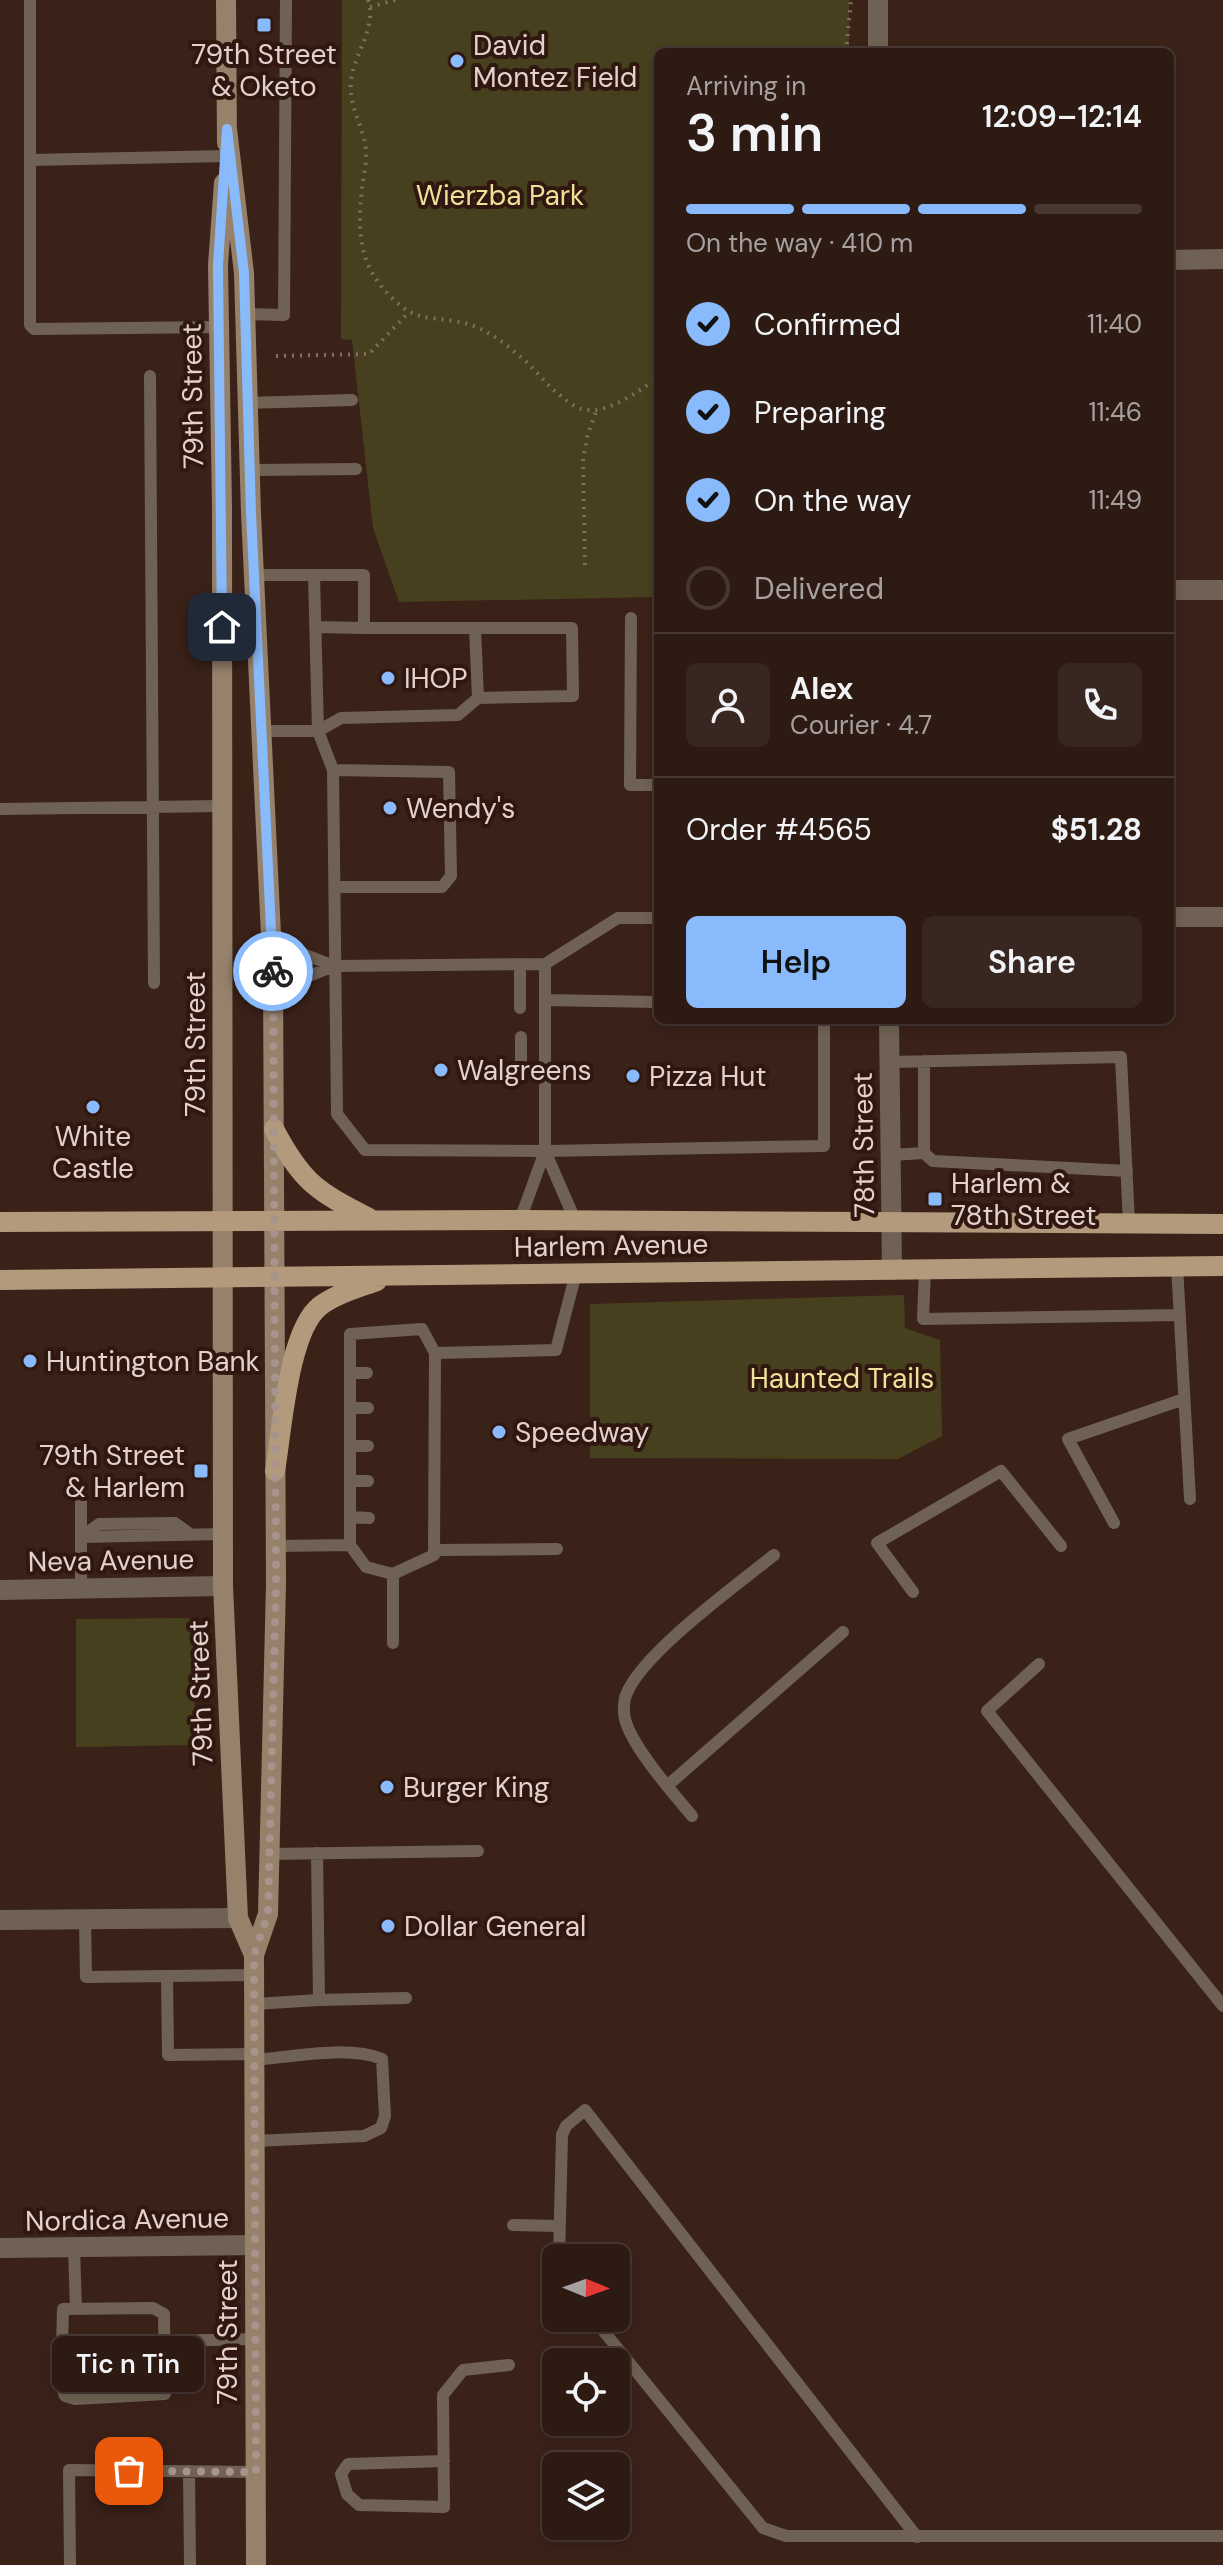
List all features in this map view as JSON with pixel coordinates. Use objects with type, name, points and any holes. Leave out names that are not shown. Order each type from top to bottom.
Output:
[{"type":"main road","name":"79th Street","points":[[226,0],[227,129],[218,265],[222,506],[223,1586],[238,1918],[254,1965]]},
{"type":"main road","name":"79th Street","points":[[227,129],[244,273],[254,575],[274,990],[276,1546],[268,1914],[254,1965],[256,2565]]},
{"type":"main road","points":[[274,1129],[292,1163],[316,1189],[372,1220]]},
{"type":"main road","name":"Harlem Avenue","points":[[0,1222],[575,1220],[1223,1224]]},
{"type":"main road","name":"Harlem Avenue","points":[[0,1280],[1223,1266]]},
{"type":"main road","points":[[275,1471],[291,1370],[308,1319],[331,1300],[389,1276]]},
{"type":"street","points":[[878,0],[878,48]]},
{"type":"street","points":[[1174,260],[1223,259]]},
{"type":"street","points":[[1174,590],[1223,590]]},
{"type":"street","points":[[1174,917],[1223,917]]},
{"type":"street","name":"78th Street","points":[[889,1024],[892,1270]]},
{"type":"street","name":"Neva Avenue","points":[[0,1590],[223,1586]]},
{"type":"street","points":[[0,1920],[238,1918]]},
{"type":"street","name":"Nordica Avenue","points":[[0,2248],[255,2245]]},
{"type":"lane","points":[[30,0],[30,325],[34,329],[219,327]]},
{"type":"lane","points":[[245,314],[284,315],[286,0]]},
{"type":"lane","points":[[31,160],[226,156]]},
{"type":"lane","points":[[150,376],[154,983]]},
{"type":"lane","points":[[248,403],[352,400]]},
{"type":"lane","points":[[250,470],[356,469]]},
{"type":"lane","points":[[254,575],[364,575],[364,628]]},
{"type":"lane","points":[[314,575],[318,731],[333,770],[337,1114],[365,1150],[545,1151],[824,1146],[824,1024]]},
{"type":"lane","points":[[631,618],[630,785],[654,785]]},
{"type":"lane","points":[[261,731],[318,731],[341,718],[458,715],[478,698],[573,696],[572,628],[315,627]]},
{"type":"lane","points":[[475,628],[478,698]]},
{"type":"lane","points":[[333,770],[449,772],[450,802],[451,876],[442,887],[335,887]]},
{"type":"lane","points":[[0,809],[222,806]]},
{"type":"lane","points":[[274,990],[334,966],[545,964],[618,918],[654,918]]},
{"type":"lane","points":[[272,942],[334,966]]},
{"type":"lane","points":[[520,964],[520,1008]]},
{"type":"lane","points":[[520,1220],[545,1151],[545,964]]},
{"type":"lane","points":[[545,1000],[654,1002]]},
{"type":"lane","points":[[521,1037],[521,1067],[545,1080]]},
{"type":"lane","points":[[890,1062],[1121,1057],[1129,1223]]},
{"type":"lane","points":[[924,1061],[924,1153]]},
{"type":"lane","points":[[545,1151],[575,1220]]},
{"type":"lane","points":[[891,1155],[924,1153],[933,1161],[1127,1171]]},
{"type":"lane","points":[[1177,1266],[1190,1499]]},
{"type":"lane","points":[[925,1270],[923,1319],[1180,1315]]},
{"type":"lane","points":[[435,1353],[556,1350],[576,1273]]},
{"type":"lane","points":[[422,1329],[435,1353],[434,1481],[428,1516],[434,1555],[393,1574],[366,1567],[350,1545],[350,1334],[422,1329]]},
{"type":"lane","points":[[350,1373],[367,1373]]},
{"type":"lane","points":[[420,1373],[435,1373]]},
{"type":"lane","points":[[1114,1523],[1068,1439],[1184,1399]]},
{"type":"lane","points":[[350,1408],[368,1408]]},
{"type":"lane","points":[[420,1409],[434,1409]]},
{"type":"lane","points":[[420,1445],[434,1444]]},
{"type":"lane","points":[[350,1446],[368,1446]]},
{"type":"lane","points":[[913,1592],[877,1543],[1001,1471],[1061,1546]]},
{"type":"lane","points":[[350,1481],[368,1481]]},
{"type":"lane","points":[[420,1481],[434,1481]]},
{"type":"lane","points":[[81,1501],[81,1589]]},
{"type":"lane","points":[[350,1517],[369,1518]]},
{"type":"lane","points":[[81,1537],[223,1534]]},
{"type":"lane","points":[[276,1546],[350,1545]]},
{"type":"lane","points":[[434,1550],[557,1549]]},
{"type":"lane","points":[[692,1816],[654,1771],[625,1719],[624,1697],[636,1678],[666,1645],[774,1555]]},
{"type":"lane","points":[[393,1574],[393,1643]]},
{"type":"lane","points":[[667,1786],[843,1632]]},
{"type":"lane","points":[[1039,1664],[987,1711],[1223,2006]]},
{"type":"lane","points":[[269,1854],[478,1851]]},
{"type":"lane","points":[[317,1853],[319,2000]]},
{"type":"lane","points":[[85,1920],[86,1977],[167,1976],[254,1965]]},
{"type":"lane","points":[[167,1976],[168,2055],[255,2057],[346,2053],[369,2054],[382,2059],[385,2116],[381,2128],[364,2136],[255,2141]]},
{"type":"lane","points":[[254,2004],[406,1998]]},
{"type":"lane","points":[[559,2244],[562,2135],[566,2126],[585,2110],[917,2537]]},
{"type":"lane","points":[[513,2225],[559,2226]]},
{"type":"lane","points":[[74,2248],[76,2309]]},
{"type":"lane","points":[[153,2308],[164,2314],[165,2341],[165,2394],[70,2398],[62,2392],[63,2309],[153,2308]]},
{"type":"lane","points":[[604,2332],[763,2528],[786,2536],[1223,2536]]},
{"type":"lane","points":[[165,2341],[255,2339]]},
{"type":"lane","points":[[444,2461],[348,2464],[341,2474],[347,2494],[359,2505],[444,2507],[444,2461],[443,2395],[463,2370],[509,2365]]},
{"type":"lane","points":[[70,2565],[69,2470],[256,2472]]},
{"type":"lane","points":[[189,2471],[190,2565]]},
{"type":"path","points":[[368,0],[372,17],[351,82],[353,110],[366,151],[360,211],[363,248],[370,275],[409,312],[429,320],[454,321],[482,329],[531,365],[556,392],[580,409],[597,409],[620,402],[654,381]]},
{"type":"path","points":[[370,7],[395,0]]},
{"type":"path","points":[[846,48],[851,0]]},
{"type":"path","points":[[276,356],[369,354],[409,312]]},
{"type":"path","points":[[585,565],[583,459],[597,409]]},
{"type":"green space","name":"Wierzba Park","points":[[342,0],[849,0],[849,48],[654,48],[654,597],[399,602],[373,528],[352,340],[341,339]]},
{"type":"green space","name":"Haunted Trails","points":[[904,1295],[905,1328],[940,1340],[942,1436],[898,1459],[590,1458],[590,1304]]},
{"type":"green space","points":[[194,1618],[195,1745],[76,1747],[76,1619]]},
{"type":"way so far","points":[[129,2471],[256,2472],[254,1955],[268,1914],[276,1584],[273,971]]},
{"type":"place","name":"79th Street & Oketo","points":[[264,25]]},
{"type":"place","name":"David Montez Field","points":[[457,61]]},
{"type":"place","name":"IHOP","points":[[388,678]]},
{"type":"place","name":"Wendy's","points":[[390,808]]},
{"type":"place","name":"Walgreens","points":[[441,1070]]},
{"type":"place","name":"Pizza Hut","points":[[633,1076]]},
{"type":"place","name":"White Castle","points":[[93,1107]]},
{"type":"place","name":"Harlem & 78th Street","points":[[935,1199]]},
{"type":"place","name":"Huntington Bank","points":[[30,1361]]},
{"type":"place","name":"Speedway","points":[[499,1432]]},
{"type":"place","name":"79th Street & Harlem","points":[[201,1471]]},
{"type":"place","name":"Burger King","points":[[387,1787]]},
{"type":"place","name":"Dollar General","points":[[388,1926]]},
{"type":"place","name":"Tic n Tin","points":[[129,2471]]},
{"type":"route","points":[[222,627],[218,265],[227,129],[244,273],[251,513],[273,971]]}]
